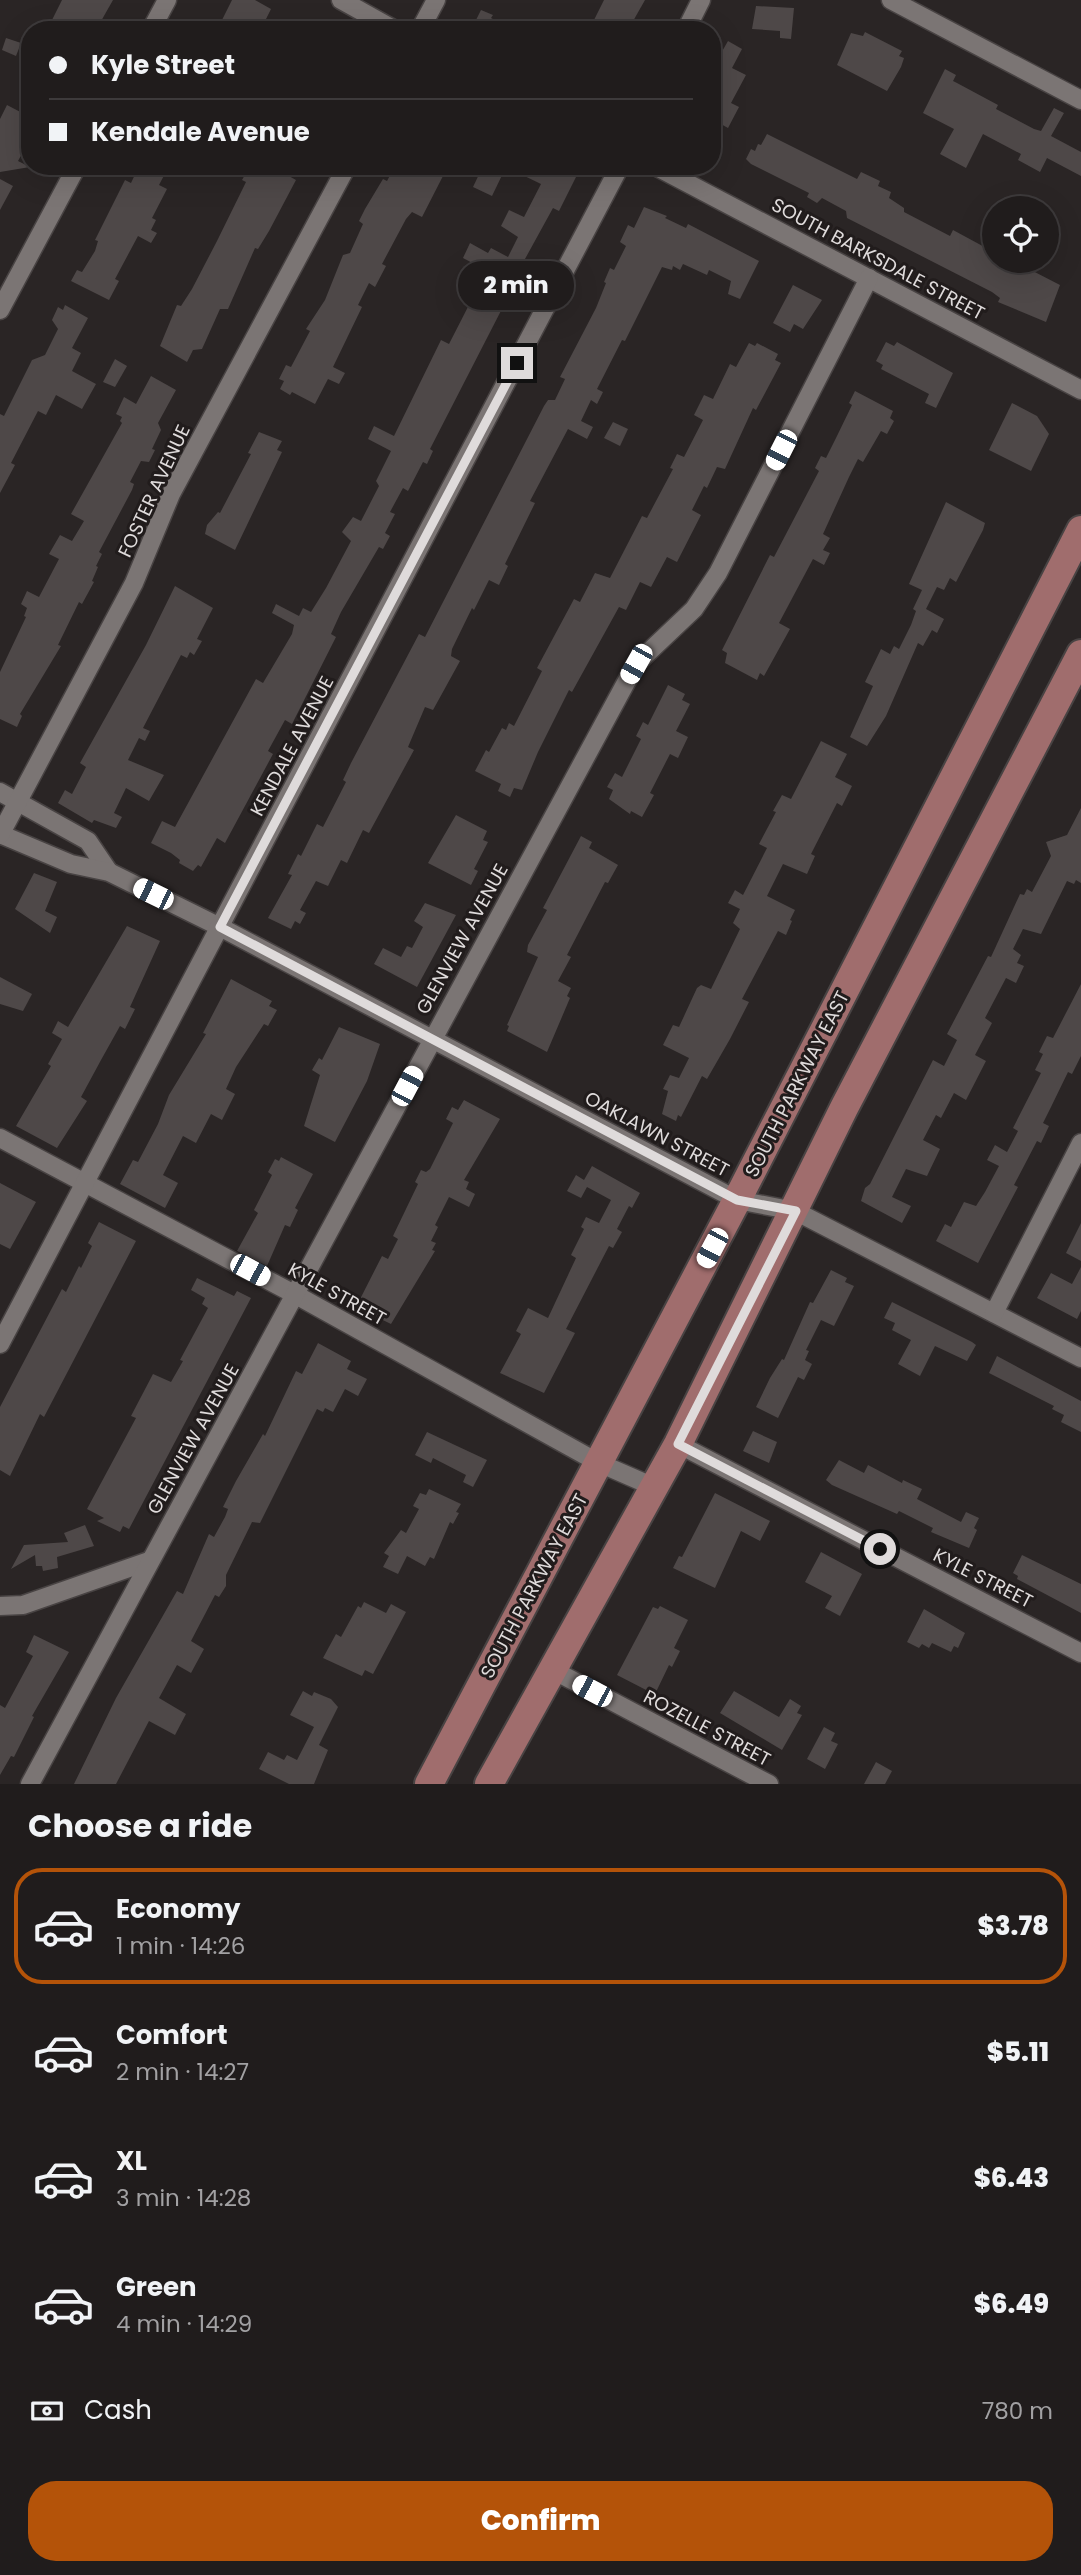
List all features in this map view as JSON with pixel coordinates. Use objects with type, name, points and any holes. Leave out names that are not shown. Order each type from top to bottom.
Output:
[{"type":"main road","name":"SOUTH PARKWAY EAST","points":[[429,1784],[737,1200],[1081,530]]},
{"type":"main road","points":[[489,1784],[678,1444],[796,1211],[844,1108],[1081,654]]},
{"type":"street","points":[[156,21],[167,0]]},
{"type":"street","points":[[341,0],[379,21]]},
{"type":"street","points":[[425,21],[436,0]]},
{"type":"street","points":[[691,21],[701,0]]},
{"type":"street","points":[[891,0],[1081,100]]},
{"type":"street","points":[[0,310],[72,175]]},
{"type":"street","name":"FOSTER AVENUE","points":[[0,834],[134,583],[171,494],[342,175]]},
{"type":"street","name":"KENDALE AVENUE","points":[[0,1344],[615,175]]},
{"type":"street","name":"SOUTH BARKSDALE STREET","points":[[672,175],[1081,390]]},
{"type":"street","name":"GLENVIEW AVENUE","points":[[30,1784],[636,664],[694,610],[718,573],[869,278]]},
{"type":"street","points":[[0,792],[88,841],[109,872]]},
{"type":"street","name":"OAKLAWN STREET","points":[[0,834],[71,864],[109,872],[220,927],[737,1200],[796,1211],[1081,1358]]},
{"type":"street","name":"KYLE STREET","points":[[0,1139],[87,1182],[296,1295],[599,1463],[654,1487]]},
{"type":"street","points":[[994,1313],[1081,1143]]},
{"type":"street","name":"KYLE STREET","points":[[678,1444],[1081,1653]]},
{"type":"street","points":[[0,1606],[23,1605],[149,1561]]},
{"type":"street","name":"ROZELLE STREET","points":[[551,1669],[769,1784]]},
{"type":"building","points":[[62,0],[113,0],[101,21],[52,21]]},
{"type":"building","points":[[232,0],[255,0],[271,9],[266,19],[270,21],[222,21]]},
{"type":"building","points":[[604,0],[645,0],[633,21],[594,21]]},
{"type":"building","points":[[756,6],[794,8],[791,39],[780,38],[780,31],[752,29]]},
{"type":"building","points":[[481,10],[493,15],[491,18],[496,21],[476,21]]},
{"type":"building","points":[[865,32],[902,51],[899,56],[904,58],[901,67],[887,91],[837,65],[851,33],[863,36]]},
{"type":"building","points":[[6,38],[21,43],[16,56],[2,50]]},
{"type":"building","points":[[728,41],[742,49],[732,68],[746,75],[731,103],[739,107],[728,128],[721,124],[721,53]]},
{"type":"building","points":[[945,69],[956,75],[953,81],[998,105],[996,109],[1034,129],[1041,131],[1054,108],[1064,113],[1051,136],[1081,152],[1081,176],[1047,158],[1040,172],[1018,160],[1021,154],[983,134],[966,168],[940,154],[954,129],[923,113]]},
{"type":"building","points":[[7,105],[21,112],[21,156],[18,161],[21,162],[21,168],[0,172],[0,119]]},
{"type":"building","points":[[767,134],[857,179],[861,172],[880,181],[878,186],[891,192],[889,198],[904,208],[904,212],[950,236],[953,230],[982,246],[982,273],[1037,273],[1060,285],[1046,322],[998,302],[1000,298],[992,292],[847,218],[846,211],[822,198],[817,203],[807,197],[809,193],[751,164],[746,159],[751,149],[755,151],[758,144],[761,145]]},
{"type":"building","points":[[135,175],[164,175],[159,185],[167,189],[152,218],[156,220],[151,230],[157,233],[151,243],[138,236],[115,279],[119,281],[109,300],[71,281],[77,270],[82,272],[95,251],[98,241],[95,240],[125,180],[131,183]]},
{"type":"building","points":[[245,175],[287,175],[296,180],[269,231],[258,249],[255,248],[228,309],[220,309],[202,349],[193,350],[187,362],[160,346],[177,305],[181,306],[192,289],[217,241],[246,182],[242,180]]},
{"type":"building","points":[[390,175],[443,176],[422,217],[412,212],[406,219],[382,264],[386,266],[375,287],[369,283],[358,305],[362,307],[333,367],[345,373],[339,384],[328,379],[315,404],[292,392],[290,395],[280,389],[284,381],[279,379],[286,365],[291,367],[310,331],[306,329],[325,300],[343,255],[350,253],[363,224],[359,221],[365,209],[383,179],[387,181]]},
{"type":"building","points":[[479,175],[502,175],[492,196],[473,187]]},
{"type":"building","points":[[522,175],[577,175],[559,211],[553,208],[503,299],[506,301],[430,449],[433,451],[427,464],[423,462],[408,491],[403,488],[390,512],[395,514],[385,533],[390,536],[383,549],[379,547],[341,612],[331,634],[336,637],[292,724],[285,720],[268,751],[273,754],[225,843],[217,838],[201,867],[198,865],[193,871],[179,863],[180,860],[171,853],[151,843],[162,821],[175,827],[256,679],[263,683],[292,634],[294,625],[272,613],[276,604],[299,616],[303,608],[311,612],[326,588],[351,541],[342,532],[353,517],[361,521],[379,486],[376,481],[391,451],[368,439],[374,426],[394,436],[441,340],[449,344],[471,301],[474,292],[469,289],[480,267],[463,258],[470,243],[488,253],[491,248],[508,257],[518,237],[501,226],[509,210],[524,217],[541,184]]},
{"type":"building","points":[[0,179],[13,186],[0,210]]},
{"type":"building","points":[[644,207],[667,216],[665,218],[686,228],[688,224],[759,261],[740,299],[728,294],[731,281],[709,270],[707,275],[683,264],[680,270],[673,266],[672,270],[662,267],[625,341],[622,340],[597,389],[603,392],[597,404],[591,400],[581,421],[593,427],[587,439],[568,429],[530,501],[535,503],[505,564],[508,566],[499,585],[489,580],[474,610],[472,608],[452,649],[451,656],[460,661],[433,710],[425,707],[408,747],[414,750],[369,833],[363,830],[347,863],[341,860],[328,886],[316,881],[300,910],[306,913],[300,924],[295,921],[291,929],[268,918],[292,875],[288,874],[298,854],[301,856],[317,824],[323,827],[346,782],[343,780],[351,763],[419,634],[425,637],[544,406],[548,400],[555,400],[565,379],[560,377],[596,308],[610,268],[614,270],[626,246],[620,242],[628,225],[634,228]]},
{"type":"building","points":[[793,285],[822,300],[803,329],[794,324],[790,332],[773,323]]},
{"type":"building","points":[[65,305],[88,318],[72,348],[81,353],[72,371],[96,384],[82,409],[56,395],[46,415],[38,411],[11,463],[15,465],[0,493],[0,414],[4,416],[32,360],[45,355],[58,329],[52,320],[58,307],[63,310]]},
{"type":"building","points":[[886,342],[894,346],[897,342],[953,373],[936,408],[925,403],[929,394],[881,369],[883,365],[876,361]]},
{"type":"building","points":[[749,343],[755,346],[757,343],[778,354],[775,360],[781,363],[756,410],[753,408],[725,469],[717,467],[707,488],[704,486],[692,510],[701,515],[677,562],[667,557],[651,587],[640,582],[626,610],[619,607],[572,692],[569,690],[522,790],[514,788],[510,797],[498,791],[501,784],[475,771],[486,750],[489,752],[502,728],[506,730],[509,723],[514,726],[542,671],[537,668],[574,599],[580,602],[595,573],[610,578],[642,516],[647,518],[673,469],[670,468],[677,454],[684,457],[703,420],[694,415],[704,395],[713,399],[730,364],[736,367]]},
{"type":"building","points":[[115,359],[127,366],[115,387],[103,382]]},
{"type":"building","points":[[151,376],[176,390],[158,423],[161,430],[152,449],[155,450],[149,462],[141,461],[130,482],[134,484],[132,490],[99,552],[102,554],[96,566],[98,567],[92,581],[94,582],[82,604],[79,602],[58,645],[61,646],[20,714],[22,716],[17,727],[0,719],[0,672],[26,617],[27,608],[21,604],[27,591],[39,597],[59,559],[49,554],[60,535],[72,541],[84,521],[71,514],[122,423],[122,417],[116,414],[124,397],[136,404]]},
{"type":"building","points":[[855,391],[893,411],[890,418],[894,421],[887,434],[881,431],[863,462],[858,459],[823,534],[830,538],[823,550],[830,553],[824,565],[813,559],[779,623],[790,629],[764,676],[760,673],[757,680],[725,663],[727,653],[722,650],[770,555],[774,557],[819,471],[815,468],[821,456],[826,458],[852,405],[849,403]]},
{"type":"building","points":[[1012,403],[1037,416],[1049,434],[1031,471],[989,450]]},
{"type":"building","points":[[613,422],[628,429],[620,446],[604,438]]},
{"type":"building","points":[[259,432],[282,441],[277,450],[282,452],[235,550],[205,534],[207,525],[220,513],[251,454],[248,453]]},
{"type":"building","points":[[946,502],[985,523],[983,530],[956,582],[950,578],[944,590],[937,587],[926,609],[944,619],[937,633],[932,630],[923,646],[918,643],[886,716],[867,746],[850,737],[873,686],[865,682],[881,649],[890,654],[894,646],[899,649],[911,625],[916,611],[913,609],[922,590],[909,584]]},
{"type":"building","points":[[175,586],[213,608],[197,639],[202,641],[194,655],[190,652],[187,658],[181,655],[143,728],[150,731],[145,741],[139,738],[128,760],[164,775],[149,801],[126,788],[114,813],[122,817],[116,828],[94,820],[92,823],[58,803],[65,790],[72,794],[86,767],[80,763],[146,645]]},
{"type":"building","points":[[668,685],[685,694],[682,700],[690,704],[676,731],[688,737],[678,758],[670,754],[650,793],[654,795],[642,817],[631,811],[630,814],[609,799],[613,790],[607,787],[615,773],[622,777],[641,739],[636,736],[643,722],[648,725]]},
{"type":"building","points":[[821,741],[847,754],[835,777],[852,786],[842,806],[837,803],[811,854],[815,856],[807,874],[783,864],[767,896],[795,910],[790,920],[792,921],[786,935],[778,931],[742,999],[749,1002],[730,1039],[707,1079],[702,1076],[681,1117],[678,1115],[676,1121],[662,1114],[668,1091],[663,1089],[670,1075],[679,1078],[689,1058],[663,1045],[673,1025],[679,1027],[697,988],[701,985],[711,989],[740,929],[733,923],[740,909],[728,903],[735,890],[743,895],[767,848],[759,844],[776,812],[773,811],[782,795],[791,799]]},
{"type":"building","points":[[1081,808],[1081,883],[1076,880],[1074,884],[1067,881],[1041,934],[1023,929],[1013,949],[1021,955],[1017,963],[1024,966],[1016,983],[1006,978],[985,1018],[992,1023],[975,1055],[986,1061],[966,1100],[954,1093],[941,1118],[936,1115],[923,1140],[940,1149],[927,1176],[906,1169],[892,1197],[911,1206],[902,1223],[861,1201],[865,1188],[870,1184],[933,1060],[944,1066],[957,1040],[947,1034],[988,956],[991,957],[1020,894],[1024,895],[1027,889],[1032,892],[1051,856],[1046,842],[1067,835]]},
{"type":"building","points":[[456,815],[487,831],[483,840],[488,842],[474,869],[478,871],[471,885],[428,863]]},
{"type":"building","points":[[581,836],[592,842],[589,848],[618,865],[608,883],[605,882],[567,955],[571,957],[558,981],[571,988],[567,996],[570,998],[547,1052],[507,1031],[507,1025],[538,957],[527,952],[528,945],[547,910],[543,908]]},
{"type":"building","points":[[34,873],[57,882],[45,911],[57,917],[50,933],[15,909]]},
{"type":"building","points":[[425,903],[456,915],[417,987],[374,964],[383,948],[401,957],[407,946],[412,948],[423,927],[414,921]]},
{"type":"building","points":[[127,926],[160,941],[130,1007],[135,1009],[125,1029],[120,1026],[81,1097],[87,1101],[57,1148],[16,1126],[51,1066],[48,1064],[62,1039],[52,1033],[58,1021],[68,1027]]},
{"type":"building","points":[[0,977],[32,994],[23,1011],[0,1004]]},
{"type":"building","points":[[231,979],[272,1001],[269,1006],[277,1010],[268,1026],[264,1024],[236,1067],[226,1089],[235,1094],[222,1120],[211,1114],[196,1143],[183,1136],[163,1175],[178,1183],[165,1208],[120,1184],[133,1160],[138,1162],[158,1124],[169,1095],[206,1034],[203,1033]]},
{"type":"building","points":[[1081,984],[1081,1056],[1072,1074],[1068,1072],[1043,1123],[1049,1126],[1041,1143],[1037,1141],[1014,1185],[1018,1187],[978,1263],[936,1241],[945,1224],[951,1227],[964,1202],[976,1206],[985,1192],[999,1166],[987,1160],[995,1145],[1007,1152],[1018,1131],[1013,1128],[1041,1073],[1035,1070],[1043,1054],[1039,1052],[1047,1036],[1053,1038]]},
{"type":"building","points":[[339,1027],[380,1044],[367,1081],[335,1142],[304,1126],[320,1075],[312,1070],[319,1058],[322,1060]]},
{"type":"building","points":[[464,1100],[500,1119],[464,1180],[469,1182],[466,1189],[475,1194],[469,1207],[449,1197],[435,1225],[438,1227],[431,1241],[436,1243],[432,1250],[435,1251],[391,1324],[356,1307],[382,1256],[388,1259],[398,1239],[393,1236],[418,1184],[415,1182],[421,1170],[426,1172],[430,1169],[453,1123],[446,1119],[452,1107],[458,1110]]},
{"type":"building","points":[[281,1157],[313,1174],[295,1208],[298,1210],[290,1227],[285,1225],[267,1266],[237,1251],[258,1213],[254,1210],[272,1175],[268,1172],[275,1159],[279,1161]]},
{"type":"building","points":[[592,1166],[640,1193],[632,1208],[629,1206],[617,1229],[622,1232],[613,1248],[609,1246],[566,1329],[575,1333],[544,1393],[500,1373],[521,1334],[516,1331],[528,1308],[548,1318],[576,1258],[571,1255],[584,1229],[581,1227],[586,1217],[599,1223],[611,1200],[587,1187],[581,1198],[567,1191],[576,1175],[584,1180]]},
{"type":"building","points":[[0,1183],[36,1202],[10,1249],[0,1244]]},
{"type":"building","points":[[99,1222],[136,1241],[44,1417],[40,1414],[10,1476],[0,1470],[0,1407],[62,1289],[66,1292],[79,1266],[81,1268],[92,1246],[88,1243]]},
{"type":"building","points":[[1081,1223],[1081,1261],[1066,1253]]},
{"type":"building","points":[[1081,1267],[1081,1311],[1077,1319],[1037,1298],[1051,1273],[1072,1284]]},
{"type":"building","points":[[831,1270],[847,1278],[845,1282],[854,1286],[834,1326],[821,1320],[806,1350],[809,1351],[805,1360],[812,1364],[804,1380],[798,1377],[778,1418],[756,1407],[770,1378],[782,1359],[784,1360],[810,1302],[813,1303]]},
{"type":"building","points":[[197,1278],[234,1296],[237,1291],[251,1298],[129,1529],[123,1526],[120,1532],[97,1521],[104,1518],[87,1509],[136,1418],[131,1416],[153,1374],[171,1382],[183,1361],[180,1360],[208,1308],[202,1304],[205,1298],[191,1290]]},
{"type":"building","points":[[892,1302],[976,1345],[967,1361],[935,1346],[920,1376],[898,1364],[911,1340],[892,1330],[895,1323],[884,1318]]},
{"type":"building","points":[[318,1343],[351,1361],[347,1369],[367,1379],[358,1396],[345,1389],[333,1412],[325,1408],[323,1412],[317,1409],[260,1523],[252,1522],[226,1575],[226,1586],[219,1597],[215,1595],[191,1641],[204,1649],[191,1673],[177,1665],[159,1698],[186,1714],[175,1735],[149,1721],[116,1784],[74,1784],[116,1698],[177,1591],[183,1594],[209,1534],[214,1537],[225,1517],[228,1509],[223,1507],[263,1434],[265,1436],[296,1371],[302,1374]]},
{"type":"building","points":[[997,1356],[1081,1401],[1081,1432],[1061,1422],[1064,1415],[1052,1409],[1054,1406],[989,1373]]},
{"type":"building","points":[[753,1431],[777,1442],[769,1463],[743,1451]]},
{"type":"building","points":[[427,1432],[487,1460],[473,1487],[463,1482],[466,1475],[433,1458],[431,1463],[415,1455]]},
{"type":"building","points":[[839,1460],[864,1473],[868,1465],[902,1483],[903,1480],[922,1489],[917,1499],[961,1522],[966,1512],[979,1518],[969,1548],[931,1532],[933,1528],[899,1511],[897,1514],[832,1485],[826,1480]]},
{"type":"building","points":[[429,1489],[461,1504],[456,1512],[459,1513],[453,1524],[450,1522],[434,1559],[430,1557],[425,1566],[407,1556],[398,1574],[383,1567],[389,1556],[384,1553],[401,1530],[406,1533],[419,1509],[413,1506],[420,1493],[426,1495]]},
{"type":"building","points":[[715,1493],[770,1521],[760,1541],[741,1531],[715,1588],[673,1568],[679,1556],[682,1557]]},
{"type":"building","points":[[85,1525],[94,1546],[57,1557],[58,1568],[43,1571],[42,1566],[36,1566],[35,1555],[11,1569],[24,1545],[68,1542],[64,1533]]},
{"type":"building","points":[[821,1552],[862,1574],[840,1616],[825,1608],[832,1596],[805,1582]]},
{"type":"building","points":[[1022,1555],[1081,1584],[1081,1613],[1017,1579],[1018,1576],[1013,1573]]},
{"type":"building","points":[[364,1602],[386,1613],[391,1604],[406,1612],[373,1674],[365,1670],[362,1676],[323,1658],[336,1634],[341,1637],[358,1606],[361,1608]]},
{"type":"building","points":[[660,1606],[688,1620],[674,1648],[680,1651],[672,1667],[669,1665],[656,1692],[650,1692],[617,1675],[653,1607],[658,1609]]},
{"type":"building","points":[[924,1609],[965,1633],[958,1648],[954,1646],[951,1652],[932,1643],[929,1648],[922,1644],[919,1648],[907,1642]]},
{"type":"building","points":[[34,1635],[69,1652],[32,1716],[34,1717],[14,1757],[11,1756],[0,1775],[0,1705],[5,1708],[33,1656],[26,1652]]},
{"type":"building","points":[[303,1691],[312,1696],[314,1692],[331,1699],[338,1707],[319,1745],[328,1750],[314,1784],[289,1784],[259,1769],[268,1752],[284,1760],[287,1755],[297,1760],[314,1727],[290,1715]]},
{"type":"building","points":[[734,1691],[779,1717],[790,1699],[801,1706],[797,1713],[802,1715],[782,1750],[720,1713]]},
{"type":"building","points":[[824,1727],[835,1733],[831,1741],[838,1744],[825,1769],[807,1759]]},
{"type":"building","points":[[876,1762],[892,1771],[885,1784],[864,1784]]},
{"type":"route","points":[[517,363],[220,927],[737,1200],[796,1211],[678,1444],[880,1549]]}]
